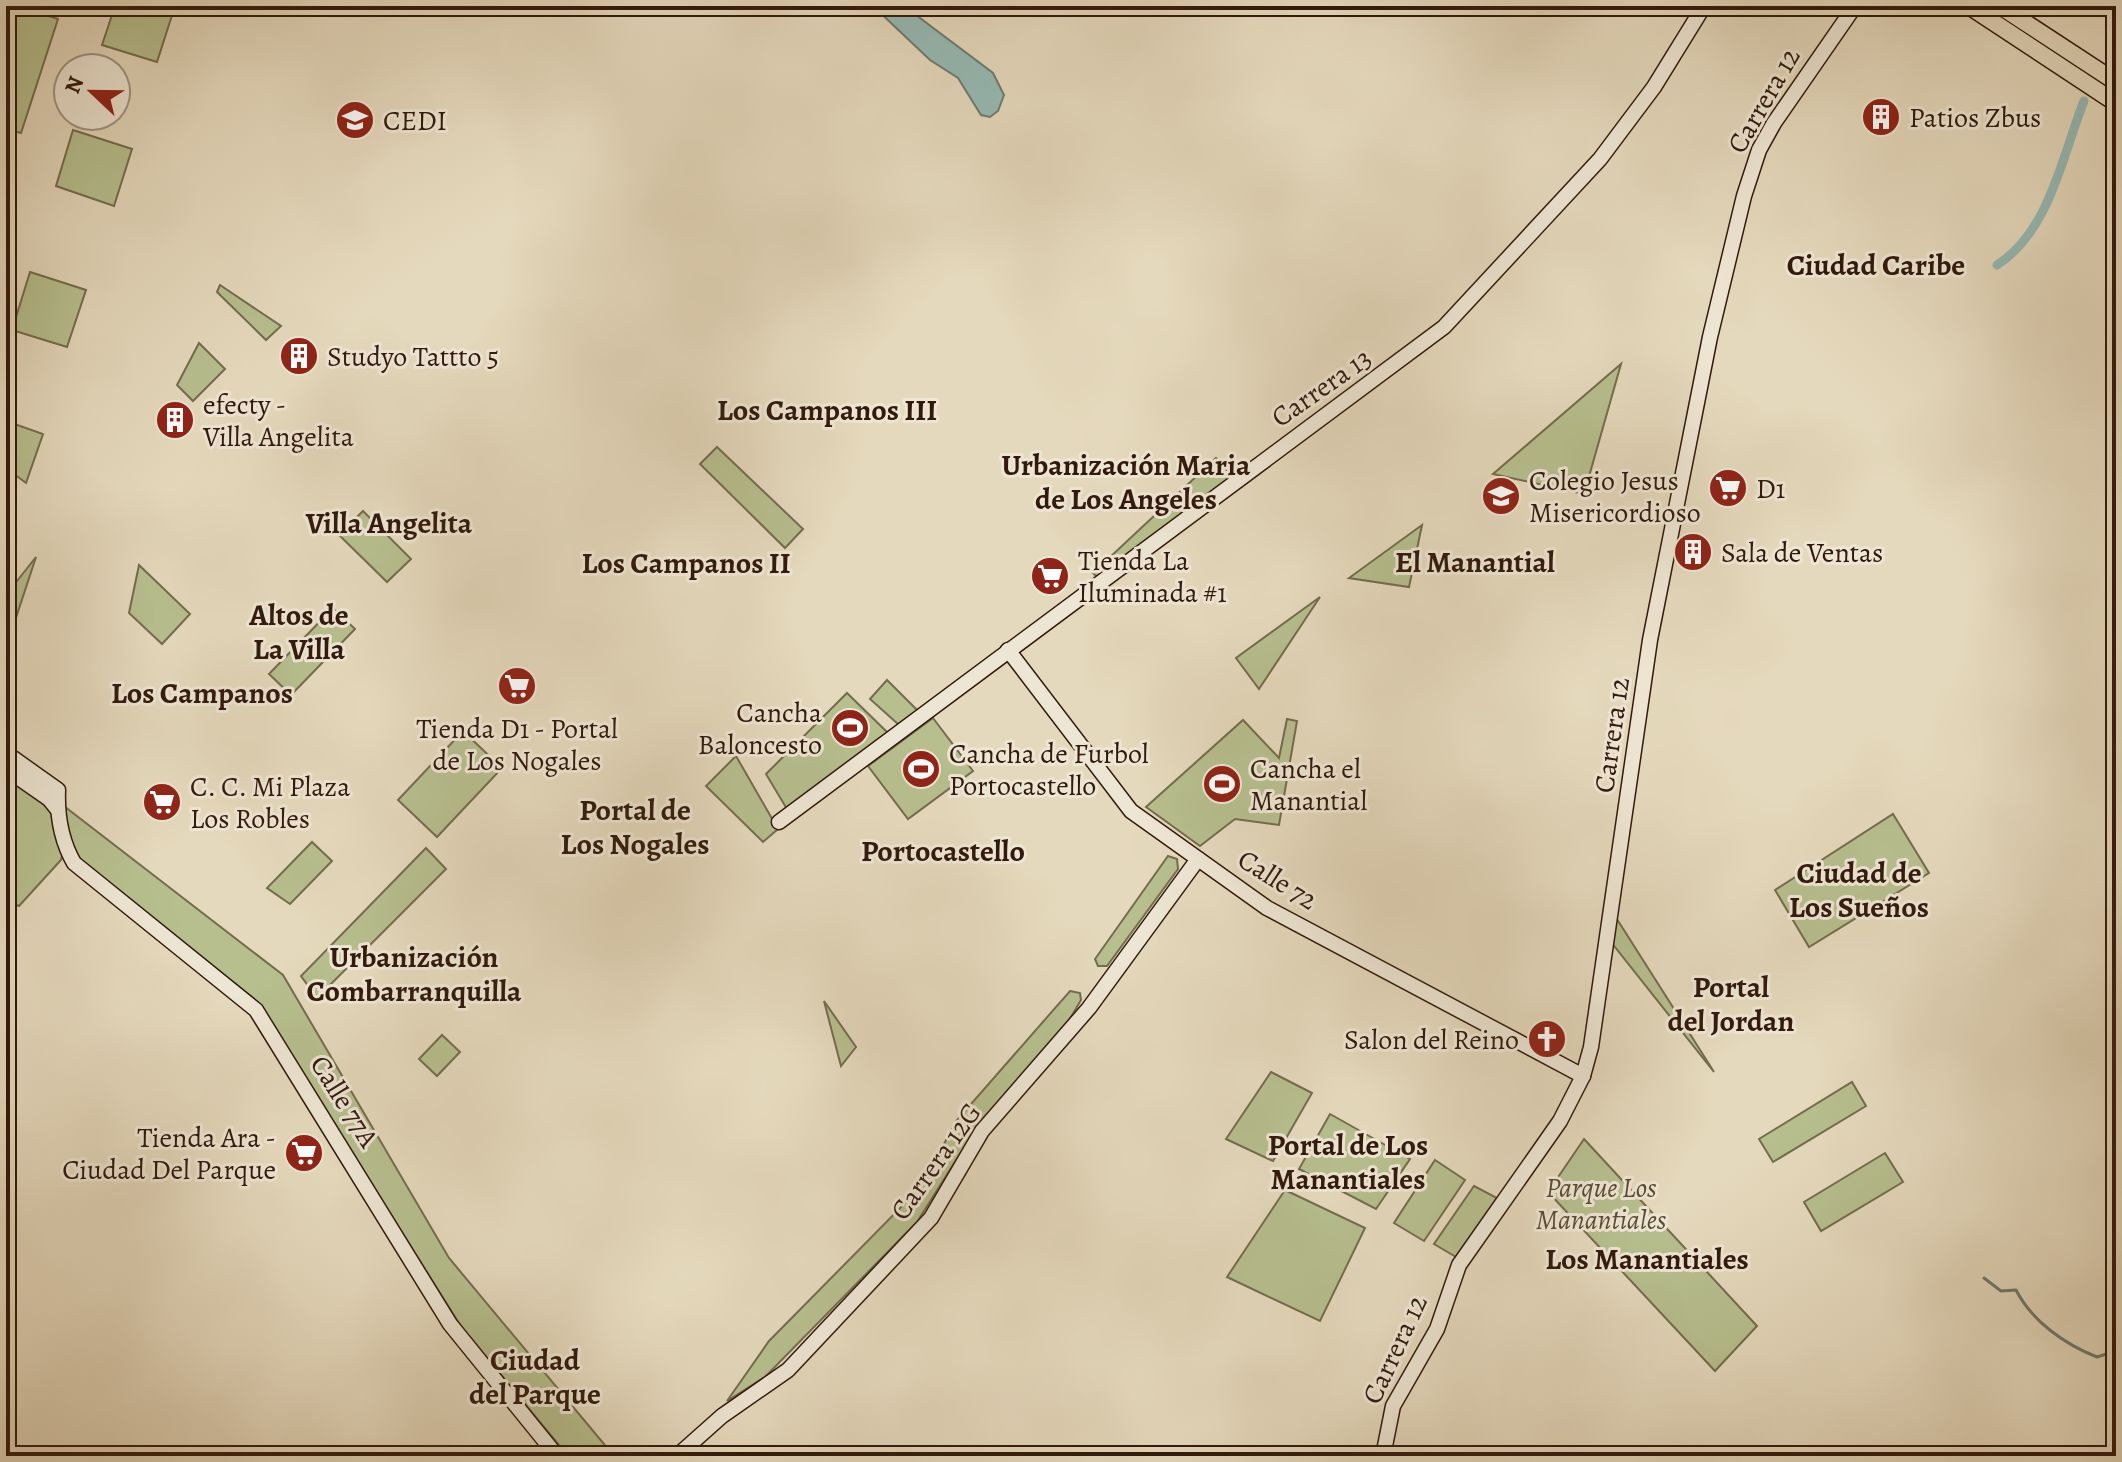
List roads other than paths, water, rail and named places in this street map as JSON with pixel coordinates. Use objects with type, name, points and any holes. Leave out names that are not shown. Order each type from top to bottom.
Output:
[{"type":"main road","points":[[1969,6],[2116,103]]},
{"type":"main road","points":[[2000,6],[2116,82]]},
{"type":"street","name":"Carrera 13","points":[[779,822],[1444,327],[1600,159],[1654,87],[1704,6]]},
{"type":"street","name":"Carrera 12","points":[[1383,1456],[1393,1406],[1437,1329],[1459,1265],[1560,1121],[1583,1076],[1593,1032],[1650,640],[1710,337],[1747,184],[1759,150],[1774,123],[1855,6]]},
{"type":"street","name":"Calle 72","points":[[1008,650],[1125,806],[1267,908],[1583,1076]]},
{"type":"street","name":"Calle 77A","points":[[6,753],[58,790],[57,809],[68,852],[74,863],[256,1010],[450,1324],[557,1456]]},
{"type":"street","points":[[6,769],[49,799],[57,809]]},
{"type":"street","name":"Carrera 12G","points":[[677,1456],[722,1416],[788,1370],[924,1227],[982,1131],[1089,1008],[1198,859]]},
{"type":"water","points":[[873,6],[904,6],[993,73],[1004,95],[998,111],[990,117],[981,115],[958,78],[930,60]]},
{"type":"waterway","points":[[2111,67],[2116,60]]},
{"type":"waterway","points":[[1997,265],[2030,233],[2042,213],[2084,101]]},
{"type":"waterway","points":[[1984,1278],[2001,1291],[2016,1290],[2040,1321],[2073,1345],[2097,1357],[2116,1351]]},
{"type":"place","name":"Patios Zbus","points":[[1881,117]]},
{"type":"place","name":"CEDI","points":[[355,120]]},
{"type":"place","name":"Studyo Tattto 5","points":[[299,356]]},
{"type":"place","name":"efecty - Villa Angelita","points":[[175,420]]},
{"type":"place","name":"D1","points":[[1728,488]]},
{"type":"place","name":"Colegio Jesus Misericordioso","points":[[1501,496]]},
{"type":"place","name":"Sala de Ventas","points":[[1693,552]]},
{"type":"place","name":"Tienda La Iluminada #1","points":[[1050,576]]},
{"type":"place","name":"Tienda D1 - Portal de Los Nogales","points":[[517,686]]},
{"type":"place","name":"Cancha Baloncesto","points":[[850,728]]},
{"type":"place","name":"Cancha de Furbol Portocastello","points":[[921,769]]},
{"type":"place","name":"Cancha el Manantial","points":[[1222,784]]},
{"type":"place","name":"C. C. Mi Plaza Los Robles","points":[[162,802]]},
{"type":"place","name":"Salon del Reino","points":[[1547,1039]]},
{"type":"place","name":"Tienda Ara - Ciudad Del Parque","points":[[304,1153]]},
{"type":"district","name":"Ciudad Caribe","points":[[1876,265]]},
{"type":"district","name":"Los Campanos III","points":[[827,410]]},
{"type":"district","name":"Urbanización Maria de Los Angeles","points":[[1126,482]]},
{"type":"district","name":"Villa Angelita","points":[[389,523]]},
{"type":"district","name":"El Manantial","points":[[1475,562]]},
{"type":"district","name":"Los Campanos II","points":[[686,563]]},
{"type":"district","name":"Altos de La Villa","points":[[299,632]]},
{"type":"district","name":"Los Campanos","points":[[202,693]]},
{"type":"district","name":"Portal de Los Nogales","points":[[635,827]]},
{"type":"district","name":"Portocastello","points":[[943,851]]},
{"type":"district","name":"Ciudad de Los Sueños","points":[[1859,890]]},
{"type":"district","name":"Urbanización Combarranquilla","points":[[414,974]]},
{"type":"district","name":"Portal del Jordan","points":[[1731,1004]]},
{"type":"district","name":"Portal de Los Manantiales","points":[[1348,1162]]},
{"type":"district","name":"Los Manantiales","points":[[1647,1259]]},
{"type":"district","name":"Ciudad del Parque","points":[[535,1377]]},
{"type":"park label","name":"Parque Los Manantiales","points":[[1601,1203]]}]
